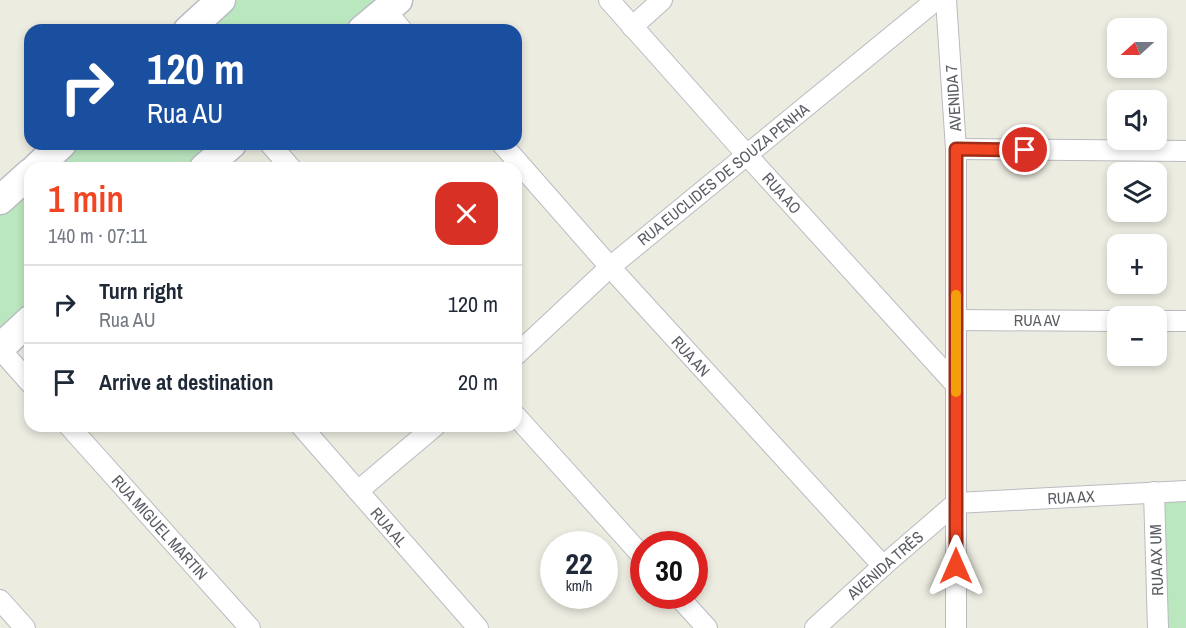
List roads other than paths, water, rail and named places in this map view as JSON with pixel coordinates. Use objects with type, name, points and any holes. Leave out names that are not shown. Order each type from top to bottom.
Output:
[{"type":"main road","points":[[195,24],[221,0]]},
{"type":"main road","points":[[374,24],[395,14]]},
{"type":"main road","points":[[42,162],[56,150]]},
{"type":"main road","points":[[211,162],[225,150]]},
{"type":"main road","points":[[0,200],[24,178]]},
{"type":"main road","points":[[0,348],[24,326]]},
{"type":"street","name":"RUA AO","points":[[609,0],[956,385]]},
{"type":"street","points":[[632,27],[662,0]]},
{"type":"street","name":"RUA EUCLIDES DE SOUZA PENHA","points":[[522,349],[610,267],[936,0]]},
{"type":"street","name":"AVENIDA 7","points":[[946,0],[956,149],[956,628]]},
{"type":"street","points":[[956,149],[1186,151]]},
{"type":"street","points":[[275,150],[286,162]]},
{"type":"street","name":"RUA AN","points":[[507,150],[518,162]]},
{"type":"street","name":"RUA AN","points":[[522,167],[610,267],[883,566]]},
{"type":"street","name":"RUA AV","points":[[956,320],[1107,321]]},
{"type":"street","points":[[1167,321],[1186,321]]},
{"type":"street","points":[[0,348],[24,376]]},
{"type":"street","points":[[522,423],[630,542]]},
{"type":"street","name":"RUA MIGUEL MARTIN","points":[[74,432],[250,628]]},
{"type":"street","name":"RUA AL","points":[[306,432],[478,628]]},
{"type":"street","points":[[358,491],[428,432]]},
{"type":"street","name":"RUA AX","points":[[956,503],[1186,491]]},
{"type":"street","name":"RUA AX UM","points":[[1154,492],[1158,628]]},
{"type":"street","name":"AVENIDA TRÊS","points":[[814,628],[956,503]]},
{"type":"street","points":[[0,600],[25,628]]},
{"type":"street","points":[[690,609],[707,628]]}]
